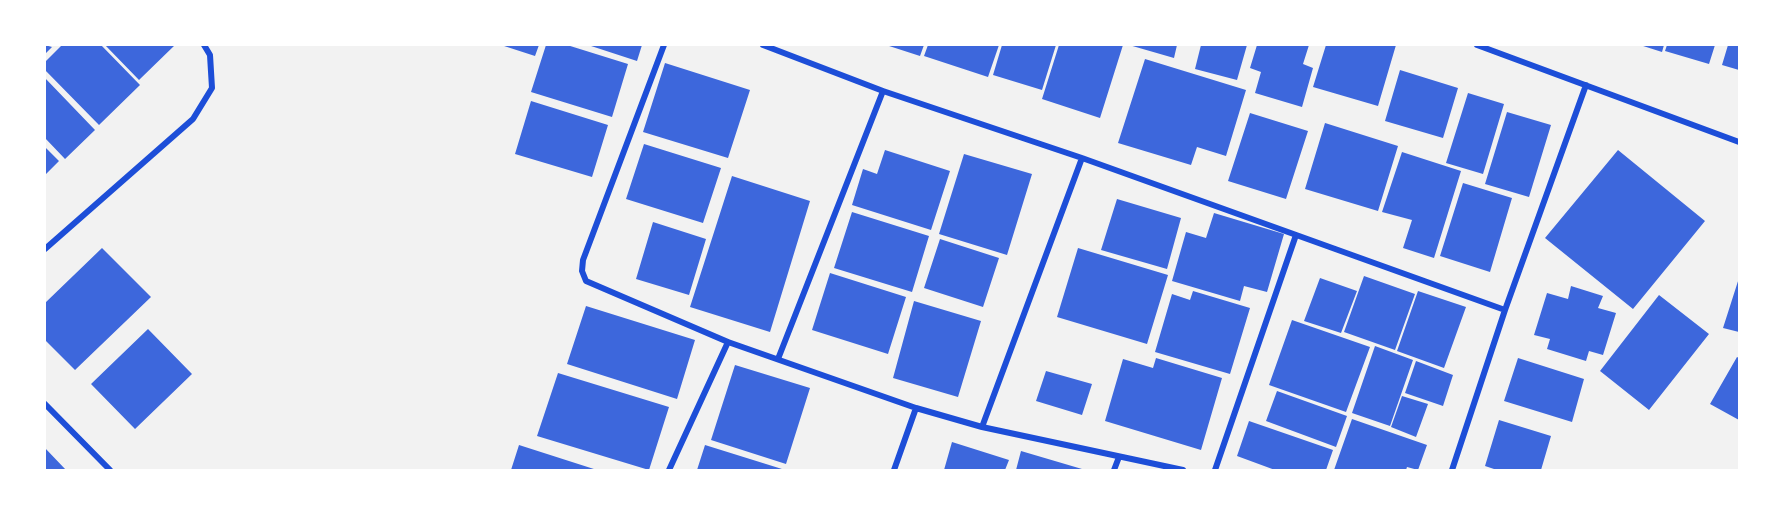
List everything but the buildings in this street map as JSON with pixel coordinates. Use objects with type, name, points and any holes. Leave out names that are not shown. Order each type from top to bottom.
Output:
[{"type":"street","points":[[45,249],[194,119],[212,88],[210,55],[204,45]]},
{"type":"street","points":[[664,45],[583,260],[582,271],[586,281],[728,342],[916,408],[982,427],[1183,470]]},
{"type":"street","points":[[763,45],[883,91],[1082,158],[1504,310]]},
{"type":"street","points":[[1477,45],[1739,142]]},
{"type":"street","points":[[1452,470],[1504,310],[1586,85]]},
{"type":"street","points":[[778,359],[883,91]]},
{"type":"street","points":[[982,427],[1082,158]]},
{"type":"street","points":[[1215,470],[1296,235]]},
{"type":"street","points":[[669,470],[728,342]]},
{"type":"street","points":[[45,404],[110,470]]},
{"type":"street","points":[[894,470],[916,408]]},
{"type":"street","points":[[1114,470],[1119,457]]}]
